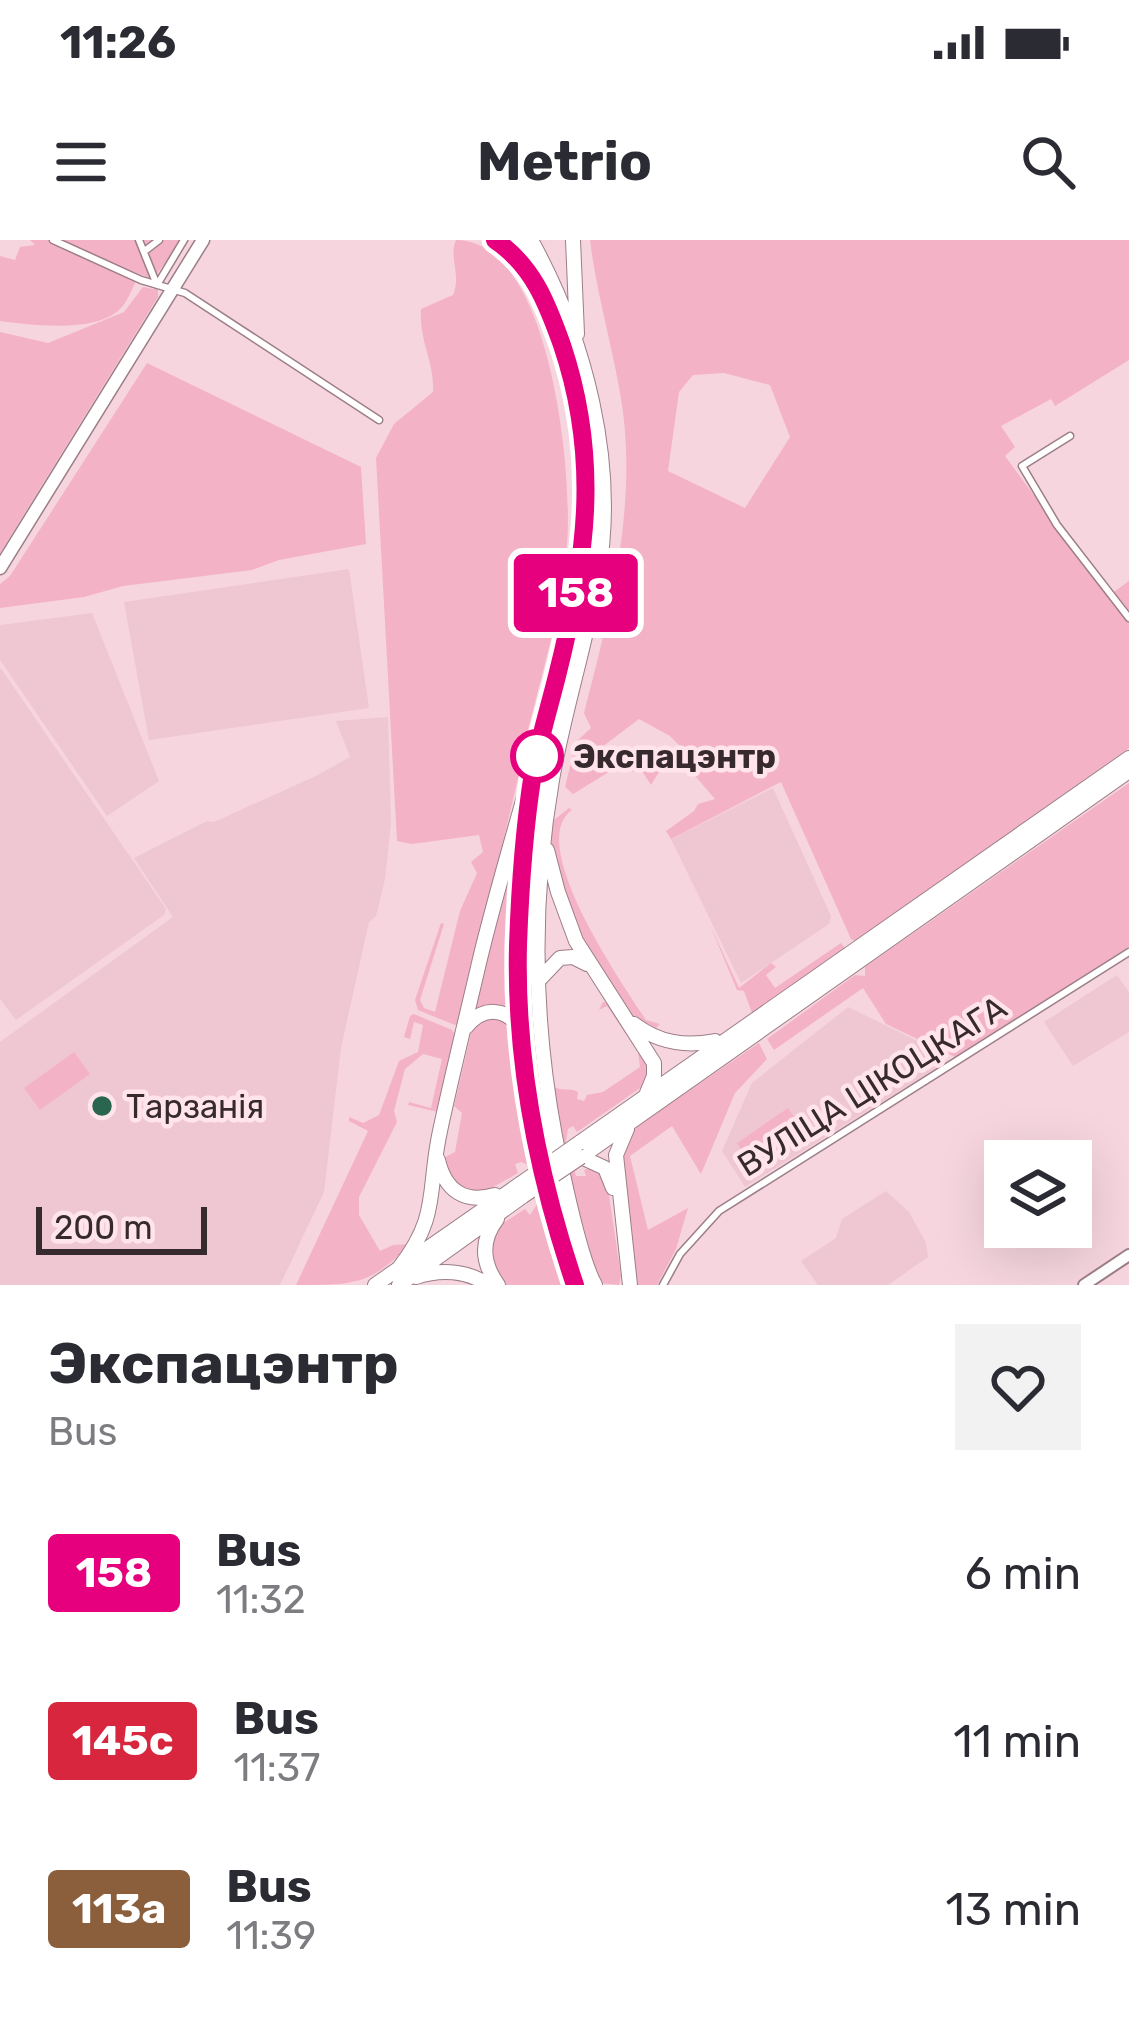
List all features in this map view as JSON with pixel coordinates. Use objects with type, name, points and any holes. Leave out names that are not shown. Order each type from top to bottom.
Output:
[{"type":"highway","points":[[495,240],[537,282]]},
{"type":"highway","points":[[401,1278],[431,1209],[436,1152],[480,958],[574,608],[588,500],[585,454],[568,365],[517,240]]},
{"type":"highway","points":[[531,240],[578,351]]},
{"type":"highway","points":[[573,240],[578,351],[599,457],[602,542],[552,781],[538,981],[544,1066],[560,1161],[594,1284]]},
{"type":"highway","points":[[401,1278],[518,1190],[1129,758]]},
{"type":"highway","points":[[533,771],[518,948],[522,1031],[543,1178],[574,1285]]},
{"type":"highway","points":[[634,1112],[725,1038],[1129,771]]},
{"type":"highway","points":[[545,834],[566,920],[654,1063],[652,1084],[616,1155],[626,1285]]},
{"type":"highway","points":[[538,981],[550,965],[566,957],[579,958],[592,968]]},
{"type":"highway","points":[[464,1032],[476,1016],[490,1011],[503,1012],[522,1031]]},
{"type":"highway","points":[[625,1016],[661,1040],[694,1045],[725,1038]]},
{"type":"highway","points":[[580,1150],[605,1168],[612,1183],[626,1285]]},
{"type":"highway","points":[[436,1152],[445,1182],[457,1194]]},
{"type":"highway","points":[[431,1209],[442,1195],[477,1200],[518,1190]]},
{"type":"highway","points":[[498,1285],[484,1253],[491,1228],[518,1190]]},
{"type":"highway","points":[[401,1278],[506,1209]]},
{"type":"highway","points":[[375,1285],[440,1271],[488,1285]]},
{"type":"main road","points":[[0,568],[180,290],[203,240]]},
{"type":"main road","points":[[1084,1285],[1129,1256]]},
{"type":"street","points":[[53,240],[157,285],[180,290],[379,420]]},
{"type":"street","points":[[139,240],[157,285]]},
{"type":"street","points":[[146,250],[159,240]]},
{"type":"street","points":[[157,285],[184,240]]},
{"type":"street","points":[[1070,436],[1022,466],[1057,525],[1129,618]]},
{"type":"street","name":"ВУЛІЦА ЦІКОЦКАГА","points":[[663,1285],[680,1254],[719,1211],[1129,952]]},
{"type":"shaded area","points":[[30,240],[182,240],[153,279],[101,260],[136,281],[124,304],[111,316],[64,326],[0,321],[0,256],[15,260],[20,247],[35,245]]},
{"type":"shaded area","points":[[456,240],[488,250],[514,278],[534,318],[560,417],[568,511],[559,600],[519,768],[523,769],[461,1021],[455,1025],[418,1010],[415,1000],[444,924],[420,1000],[424,1008],[435,1012],[460,911],[477,873],[471,862],[483,852],[479,835],[412,844],[397,841],[376,458],[394,424],[433,392],[421,309],[453,295]]},
{"type":"shaded area","points":[[590,240],[1129,240],[1129,360],[1055,406],[1051,399],[1001,426],[1015,447],[1005,456],[1108,596],[1129,581],[1129,748],[855,941],[781,782],[671,839],[666,831],[698,804],[715,799],[678,756],[667,759],[651,785],[640,768],[633,772],[630,768],[659,749],[683,749],[639,719],[602,747],[612,770],[573,794],[565,787],[576,742],[591,728],[584,713],[611,602],[626,488],[623,412]],"holes":[[[724,373],[770,385],[790,437],[745,508],[668,471],[679,392],[693,375]]]},
{"type":"shaded area","points":[[143,287],[158,290],[158,297],[0,553],[0,332],[48,343],[124,312]]},
{"type":"shaded area","points":[[147,363],[361,467],[366,544],[279,560],[252,570],[0,608],[0,584],[10,576]]},
{"type":"shaded area","points":[[349,569],[369,708],[149,740],[124,602]]},
{"type":"shaded area","points":[[92,613],[159,781],[107,816],[0,660],[0,625]]},
{"type":"shaded area","points":[[0,667],[166,909],[164,915],[16,1020],[0,999]]},
{"type":"shaded area","points":[[388,717],[391,823],[385,879],[376,916],[369,922],[341,1048],[324,1192],[280,1285],[0,1285],[0,1042],[173,917],[134,858],[350,757],[336,721]]},
{"type":"shaded area","points":[[542,776],[548,777],[538,1068],[547,1131],[587,1285],[580,1285],[563,1222],[538,1096],[531,1033],[528,906]]},
{"type":"shaded area","points":[[1129,783],[1129,947],[955,1057],[886,1024],[863,988],[774,1050],[767,1039],[855,975],[865,976],[865,967]]},
{"type":"shaded area","points":[[773,788],[831,916],[829,924],[741,983],[671,839]]},
{"type":"shaded area","points":[[569,808],[560,827],[560,852],[569,882],[600,947],[635,1003],[646,1020],[660,1024],[654,1030],[632,1018],[616,1000],[573,923],[552,841],[554,820]]},
{"type":"shaded area","points":[[521,825],[513,923],[516,1014],[495,1006],[471,1017]]},
{"type":"shaded area","points":[[710,925],[739,988],[771,963],[776,967],[766,975],[775,988],[841,943],[845,948],[752,1013],[744,991],[737,990]]},
{"type":"shaded area","points":[[1117,975],[1129,992],[1129,1032],[1073,1066],[1044,1022]]},
{"type":"shaded area","points":[[603,1002],[611,1004],[645,1054],[650,1073],[643,1086],[577,1132],[573,1126],[568,1129],[566,1141],[576,1176],[586,1176],[584,1170],[591,1167],[607,1182],[619,1285],[599,1283],[561,1145],[553,1086],[578,1092],[577,1099],[584,1101],[640,1067],[638,1052],[607,1006],[599,1010]]},
{"type":"shaded area","points":[[848,1007],[932,1048],[941,1058],[938,1067],[745,1187],[722,1151],[752,1083]]},
{"type":"shaded area","points":[[414,1014],[452,1030],[457,1038],[438,1112],[408,1105],[431,1108],[442,1059],[423,1054],[405,1069],[394,1111],[397,1122],[359,1197],[359,1215],[380,1251],[410,1244],[384,1268],[360,1280],[296,1285],[368,1131],[349,1117],[363,1123],[379,1115],[399,1061],[418,1052],[423,1025],[414,1022],[410,1039],[404,1037]]},
{"type":"shaded area","points":[[502,1016],[516,1031],[534,1161],[567,1285],[502,1285],[487,1251],[500,1225],[525,1209],[530,1215],[538,1203],[529,1165],[515,1164],[518,1173],[481,1194],[454,1185],[443,1158],[455,1152],[462,1113],[454,1106],[471,1033],[481,1019]]},
{"type":"shaded area","points":[[759,1043],[767,1059],[735,1093],[701,1174],[672,1126],[630,1156],[648,1230],[688,1208],[676,1249],[657,1285],[632,1285],[622,1178],[626,1140],[640,1124]]},
{"type":"shaded area","points":[[74,1052],[90,1074],[40,1110],[24,1088]]},
{"type":"shaded area","points":[[788,1108],[806,1135],[754,1171],[737,1143]]},
{"type":"shaded area","points":[[886,1191],[909,1212],[926,1243],[928,1257],[888,1285],[818,1285],[801,1261],[836,1238],[842,1219]]},
{"type":"bus line","name":"158","points":[[495,240],[537,282],[552,316],[568,365],[585,454],[584,554],[533,771],[518,948],[529,1101],[543,1178],[575,1285]]},
{"type":"place","name":"Экспацэнтр","points":[[537,756]]},
{"type":"place","name":"Тарзанія","points":[[102,1106]]}]
